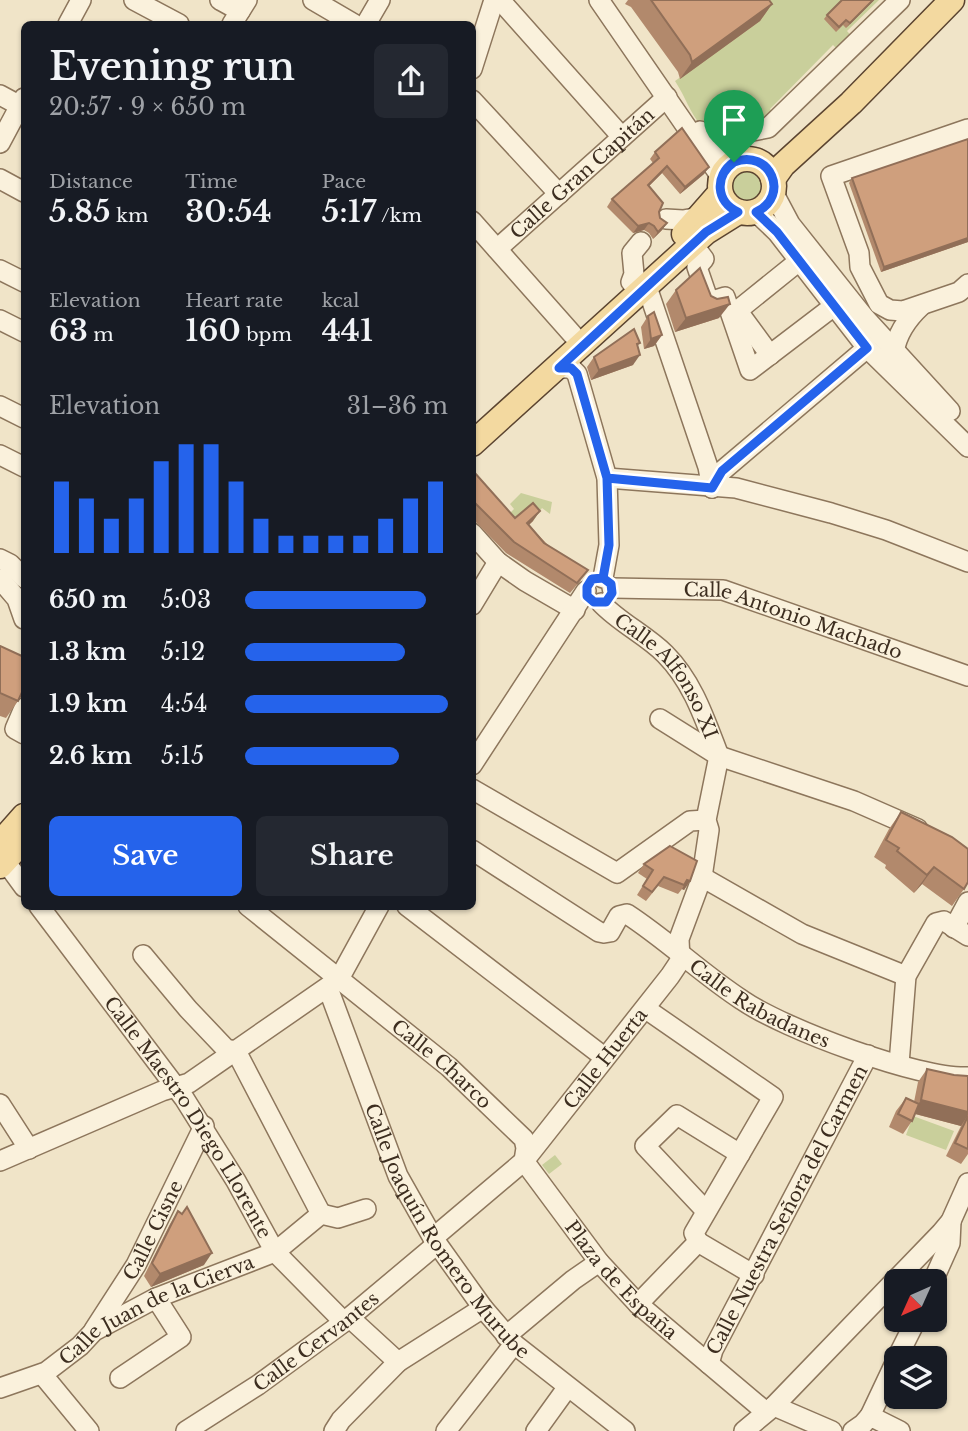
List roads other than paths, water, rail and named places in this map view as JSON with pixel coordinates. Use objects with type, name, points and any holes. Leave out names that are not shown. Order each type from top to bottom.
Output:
[{"type":"main road","points":[[476,421],[573,335],[711,228],[768,204],[783,165],[850,103],[952,0]]},
{"type":"main road","points":[[476,441],[559,368],[639,285],[701,217],[735,169],[778,148],[887,65]]},
{"type":"main road","points":[[735,169],[768,169],[773,186]]},
{"type":"main road","points":[[735,169],[727,205],[747,212]]},
{"type":"main road","points":[[2,857],[21,822]]},
{"type":"main road","points":[[2,857],[21,843]]},
{"type":"street","points":[[70,21],[81,0]]},
{"type":"street","points":[[134,0],[172,21]]},
{"type":"street","points":[[220,0],[239,12]]},
{"type":"street","points":[[313,0],[349,21]]},
{"type":"street","points":[[368,21],[380,0]]},
{"type":"street","points":[[476,56],[494,0]]},
{"type":"street","points":[[500,0],[622,136]]},
{"type":"street","points":[[598,0],[667,97],[735,169]]},
{"type":"street","points":[[704,135],[737,134],[771,126],[900,0]]},
{"type":"street","points":[[0,95],[21,103]]},
{"type":"street","points":[[667,97],[676,115],[735,169]]},
{"type":"street","name":"Calle Gran Capitán","points":[[497,249],[667,97]]},
{"type":"street","points":[[476,104],[559,194]]},
{"type":"street","points":[[0,142],[21,107]]},
{"type":"street","points":[[916,311],[894,311],[879,304],[860,267],[859,253],[831,176],[968,129]]},
{"type":"street","points":[[735,169],[730,145],[737,134]]},
{"type":"street","points":[[0,179],[21,190]]},
{"type":"street","points":[[773,186],[790,224],[842,303],[867,348],[968,447]]},
{"type":"street","points":[[747,212],[777,232],[799,261],[842,303],[864,317],[882,324],[959,292],[968,284]]},
{"type":"street","points":[[666,219],[701,217]]},
{"type":"street","points":[[476,225],[573,335]]},
{"type":"street","points":[[641,242],[632,253],[634,276],[708,467],[712,488]]},
{"type":"street","points":[[698,251],[704,259],[697,267],[698,275],[709,302],[724,297],[734,313],[770,355]]},
{"type":"street","points":[[734,313],[799,261]]},
{"type":"street","points":[[0,270],[21,280]]},
{"type":"street","points":[[734,313],[750,370],[842,303],[873,294]]},
{"type":"street","points":[[894,352],[896,340],[916,311]]},
{"type":"street","points":[[864,317],[968,429]]},
{"type":"street","points":[[2,321],[21,330]]},
{"type":"street","points":[[712,488],[722,471],[867,348]]},
{"type":"street","points":[[476,759],[575,611],[601,590],[609,545],[607,478],[577,374],[571,368],[559,368]]},
{"type":"street","points":[[0,406],[21,416]]},
{"type":"street","points":[[0,455],[21,466]]},
{"type":"street","points":[[607,478],[736,488],[886,530],[968,562]]},
{"type":"street","points":[[476,537],[498,562],[575,611]]},
{"type":"street","points":[[0,559],[21,575]]},
{"type":"street","points":[[476,598],[498,562]]},
{"type":"street","points":[[0,579],[17,599],[21,610]]},
{"type":"street","name":"Calle Antonio Machado","points":[[601,590],[723,590],[968,677]]},
{"type":"street","name":"Calle Alfonso XI","points":[[601,590],[617,620],[660,649],[673,663],[698,702],[719,756]]},
{"type":"street","points":[[21,715],[15,729],[21,732]]},
{"type":"street","points":[[660,719],[719,756],[854,801],[932,836]]},
{"type":"street","name":"Calle Huerta","points":[[435,1241],[524,1161],[604,1057],[646,1009],[678,963],[680,939],[702,877],[709,830],[706,820],[719,756]]},
{"type":"street","points":[[476,791],[617,873],[690,821],[706,820]]},
{"type":"street","name":"Calle Rabadanes","points":[[476,853],[599,932],[610,932],[619,916],[627,914],[733,994],[764,1013],[868,1055],[942,1076],[968,1077]]},
{"type":"street","points":[[2,857],[21,883]]},
{"type":"street","points":[[702,877],[802,934],[906,976]]},
{"type":"street","points":[[899,1064],[906,976],[932,927],[944,920],[961,932],[968,902]]},
{"type":"street","name":"Calle Maestro Diego Llorente","points":[[42,910],[204,1126],[275,1252],[347,1320],[398,1362]]},
{"type":"street","name":"Calle Charco","points":[[252,910],[334,983],[449,1067],[522,1136],[526,1145],[524,1161]]},
{"type":"street","points":[[0,1161],[162,1091],[190,1083],[334,983],[377,910]]},
{"type":"street","points":[[412,910],[604,1057]]},
{"type":"street","points":[[143,955],[226,1049],[236,1051]]},
{"type":"street","name":"Calle Joaquín Romero Murube","points":[[334,983],[398,1177],[435,1241],[483,1308],[510,1340],[567,1388],[625,1431]]},
{"type":"street","points":[[646,1009],[773,1097],[694,1233],[698,1242],[754,1275]]},
{"type":"street","points":[[236,1051],[321,1214],[338,1218],[366,1209]]},
{"type":"street","name":"Calle Nuestra Señora del Carmen","points":[[709,1364],[713,1350],[868,1055]]},
{"type":"street","points":[[0,1104],[29,1149]]},
{"type":"street","points":[[706,1211],[645,1146],[677,1115],[740,1154]]},
{"type":"street","name":"Calle Cisne","points":[[94,1331],[136,1265],[204,1126]]},
{"type":"street","name":"Plaza de España","points":[[524,1161],[599,1262],[638,1304],[709,1364],[770,1409],[832,1431]]},
{"type":"street","points":[[744,1431],[770,1409],[951,1221],[968,1183]]},
{"type":"street","name":"Calle Juan de la Cierva","points":[[0,1388],[41,1374],[68,1356],[94,1331],[156,1298],[275,1252],[321,1214]]},
{"type":"street","points":[[938,1269],[950,1243],[951,1221]]},
{"type":"street","name":"Calle Cervantes","points":[[186,1431],[258,1385],[347,1320],[435,1241]]},
{"type":"street","points":[[638,1304],[698,1242]]},
{"type":"street","points":[[446,1431],[510,1340],[573,1280],[599,1262]]},
{"type":"street","points":[[120,1378],[181,1337],[156,1298]]},
{"type":"street","points":[[334,1431],[341,1420],[398,1362],[483,1308]]},
{"type":"street","points":[[41,1374],[89,1431]]},
{"type":"street","points":[[853,1431],[870,1416],[884,1386]]},
{"type":"street","points":[[536,1431],[567,1388]]},
{"type":"street","points":[[870,1416],[900,1431]]}]
